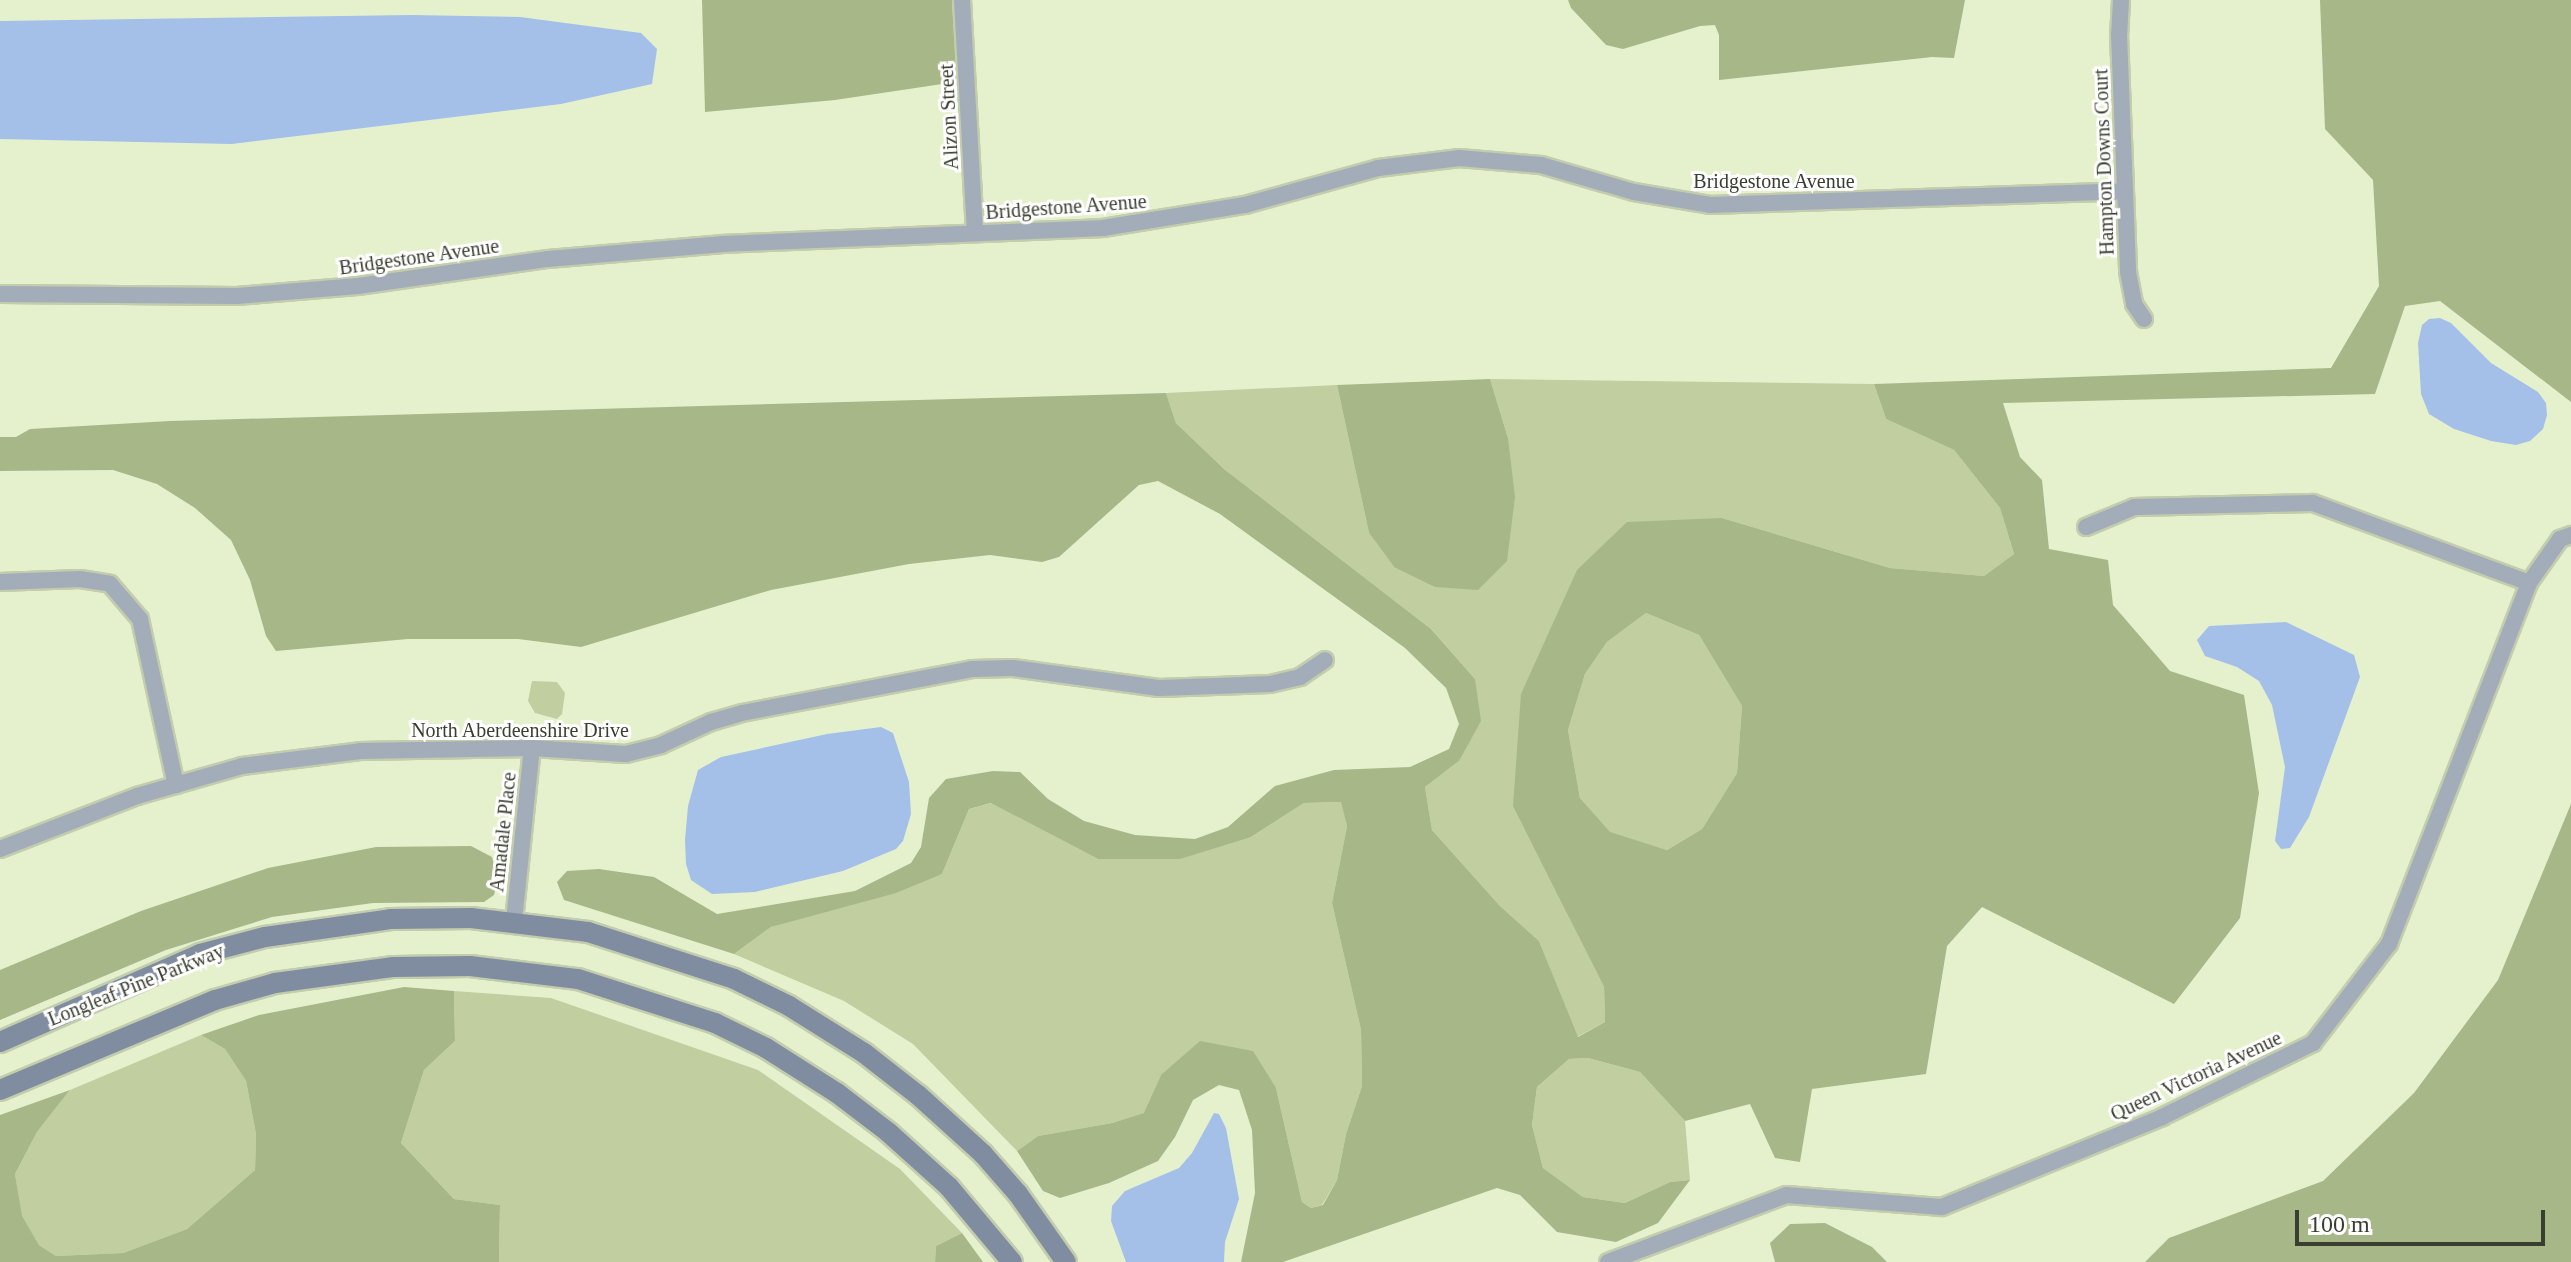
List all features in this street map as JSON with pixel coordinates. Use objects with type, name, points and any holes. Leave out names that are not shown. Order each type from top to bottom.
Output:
[{"type":"main road","name":"Longleaf Pine Parkway","points":[[0,1042],[200,954],[265,937],[391,919],[514,921],[588,932],[669,955],[734,979],[789,1006],[875,1061],[983,1154],[1018,1194],[1066,1262]]},
{"type":"main road","points":[[0,1090],[215,1000],[275,983],[394,967],[470,966],[578,979],[715,1023],[766,1048],[837,1093],[888,1132],[949,1187],[1012,1262]]},
{"type":"street","name":"Alizon Street","points":[[962,0],[975,232]]},
{"type":"street","name":"Hampton Downs Court","points":[[2121,0],[2124,191],[2130,291],[2144,319]]},
{"type":"street","name":"Bridgestone Avenue","points":[[0,294],[112,298],[252,296],[639,250],[794,239],[1076,230],[1171,219],[1245,205],[1378,168],[1459,158],[1541,165],[1634,192],[1710,205],[2124,191]]},
{"type":"street","points":[[2086,527],[2134,507],[2313,503],[2529,583]]},
{"type":"street","name":"Queen Victoria Avenue","points":[[1608,1262],[1786,1195],[1942,1207],[2162,1117],[2313,1043],[2389,944],[2529,583],[2560,539],[2571,535]]},
{"type":"street","points":[[0,582],[80,579],[110,584],[140,619],[176,785]]},
{"type":"street","name":"North Aberdeenshire Drive","points":[[0,849],[176,785],[242,766],[360,751],[532,748],[626,754],[661,745],[711,722],[742,713],[972,669],[1013,668],[1159,688],[1270,684],[1300,677],[1325,660]]},
{"type":"street","name":"Amadale Place","points":[[514,921],[532,748]]},
{"type":"green space","points":[[702,0],[962,0],[969,80],[835,100],[705,112]]},
{"type":"green space","points":[[1568,0],[1965,0],[1954,58],[1932,57],[1719,80],[1719,35],[1715,25],[1700,26],[1623,49],[1606,45],[1571,8]]},
{"type":"green space","points":[[2320,0],[2571,0],[2571,402],[2440,301],[2405,306],[2375,394],[2003,403],[2020,457],[2042,480],[2049,549],[2108,560],[2113,605],[2170,671],[2244,695],[2259,793],[2240,918],[2174,1004],[1982,907],[1947,946],[1926,1074],[1812,1089],[1800,1162],[1775,1158],[1750,1104],[1685,1121],[1640,1072],[1588,1058],[1569,1059],[1537,1087],[1532,1125],[1543,1168],[1583,1197],[1625,1203],[1670,1182],[1690,1180],[1658,1223],[1616,1242],[1557,1232],[1520,1195],[1497,1188],[1283,1262],[1241,1262],[1255,1193],[1252,1130],[1239,1090],[1219,1085],[1193,1100],[1175,1137],[1158,1161],[1109,1183],[1060,1198],[1043,1191],[1017,1151],[1038,1136],[1112,1123],[1144,1113],[1161,1075],[1200,1041],[1253,1051],[1276,1088],[1302,1202],[1311,1208],[1323,1205],[1337,1180],[1346,1134],[1362,1086],[1361,1030],[1332,903],[1347,826],[1341,802],[1304,803],[1251,837],[1180,859],[1098,859],[991,803],[969,809],[942,874],[896,893],[771,927],[734,954],[564,900],[557,882],[567,871],[599,869],[654,877],[717,914],[855,891],[911,863],[921,847],[929,798],[946,779],[993,771],[1020,772],[1048,799],[1084,821],[1135,835],[1195,839],[1228,827],[1275,786],[1334,770],[1410,767],[1449,749],[1459,724],[1446,688],[1405,648],[1220,514],[1158,481],[1139,485],[1059,557],[1042,562],[990,555],[909,564],[771,590],[581,647],[518,639],[408,639],[276,651],[266,636],[250,580],[231,540],[195,508],[157,484],[113,470],[0,471],[0,437],[16,437],[30,429],[170,421],[1166,393],[1176,423],[1224,469],[1431,629],[1475,679],[1481,721],[1459,761],[1425,787],[1432,830],[1500,906],[1539,941],[1578,1037],[1605,1022],[1604,987],[1513,806],[1521,694],[1577,570],[1627,522],[1722,518],[1890,568],[1984,576],[2014,554],[2000,508],[1954,450],[1886,419],[1874,384],[2331,368],[2379,286],[2373,180],[2325,129]],"holes":[[[1646,613],[1699,635],[1742,706],[1737,773],[1702,829],[1667,850],[1610,832],[1580,798],[1568,730],[1585,674],[1607,642]]]},
{"type":"green space","points":[[1490,379],[1874,384],[1886,419],[1954,450],[2000,508],[2014,554],[1984,576],[1890,568],[1722,518],[1521,694],[1567,913],[1604,987],[1605,1022],[1577,1037],[1539,941],[1500,906],[1432,830],[1425,787],[1459,761],[1475,679],[1431,629],[1224,469],[1176,423],[1166,393],[1337,385],[1369,533],[1394,567],[1508,438]]},
{"type":"green space","points":[[1490,379],[1508,438],[1515,497],[1507,561],[1478,590],[1435,587],[1394,567],[1369,533],[1337,385]]},
{"type":"green space","points":[[1646,613],[1699,635],[1742,706],[1737,773],[1702,829],[1667,850],[1610,833],[1580,798],[1568,730],[1585,674],[1607,642]]},
{"type":"green space","points":[[532,681],[557,682],[565,693],[562,714],[557,719],[535,713],[528,701]]},
{"type":"green space","points":[[1342,802],[1347,826],[1332,903],[1361,1030],[1362,1086],[1346,1134],[1337,1180],[1322,1205],[1311,1208],[1302,1202],[1276,1088],[1161,1075],[1145,1113],[1112,1123],[1038,1136],[1017,1151],[913,1044],[844,1001],[734,954],[771,927],[942,874],[969,809],[992,803],[1098,859],[1251,837],[1304,803]]},
{"type":"green space","points":[[2571,804],[2571,1262],[2145,1262],[2169,1238],[2323,1181],[2414,1093],[2498,980]]},
{"type":"green space","points":[[471,846],[492,857],[498,878],[494,895],[484,902],[373,903],[272,917],[166,950],[0,1020],[0,970],[141,911],[268,868],[376,847]]},
{"type":"green space","points":[[404,987],[454,991],[455,1041],[424,1070],[401,1143],[454,1199],[500,1205],[499,1262],[0,1262],[0,1115],[70,1090],[37,1132],[15,1174],[22,1216],[39,1245],[56,1256],[123,1253],[187,1229],[255,1170],[256,1134],[246,1081],[225,1049],[201,1035],[259,1015]]},
{"type":"green space","points":[[454,991],[551,998],[758,1070],[900,1169],[962,1233],[936,1246],[935,1262],[499,1262],[500,1205],[454,1199],[401,1143],[424,1070],[455,1041]]},
{"type":"green space","points":[[201,1035],[225,1049],[246,1081],[256,1134],[255,1170],[187,1229],[123,1253],[56,1256],[39,1245],[21,1216],[15,1174],[37,1132],[70,1090]]},
{"type":"green space","points":[[1588,1058],[1640,1072],[1685,1121],[1690,1180],[1670,1182],[1625,1203],[1583,1197],[1543,1168],[1532,1125],[1537,1087],[1569,1059]]},
{"type":"green space","points":[[1825,1223],[1872,1247],[1887,1262],[1775,1262],[1770,1243],[1790,1224]]},
{"type":"green space","points":[[962,1233],[983,1262],[935,1262],[936,1246]]},
{"type":"water","points":[[412,15],[520,17],[641,33],[657,49],[652,84],[561,104],[232,144],[0,139],[0,21]]},
{"type":"water","points":[[2440,318],[2451,323],[2491,363],[2538,392],[2546,403],[2547,415],[2543,429],[2530,441],[2516,445],[2491,441],[2454,429],[2429,414],[2421,394],[2418,343],[2422,325],[2429,319]]},
{"type":"water","points":[[2286,622],[2354,655],[2360,677],[2309,817],[2290,848],[2281,849],[2275,841],[2285,767],[2272,705],[2259,681],[2237,667],[2205,656],[2197,640],[2209,626]]},
{"type":"water","points":[[881,727],[893,733],[909,782],[911,814],[903,841],[896,849],[843,871],[755,892],[712,894],[691,880],[686,864],[685,840],[688,806],[698,770],[721,757],[827,734]]},
{"type":"water","points":[[1214,1113],[1219,1114],[1226,1128],[1239,1199],[1225,1242],[1224,1262],[1126,1262],[1111,1221],[1112,1206],[1125,1191],[1179,1168],[1192,1153]]}]
